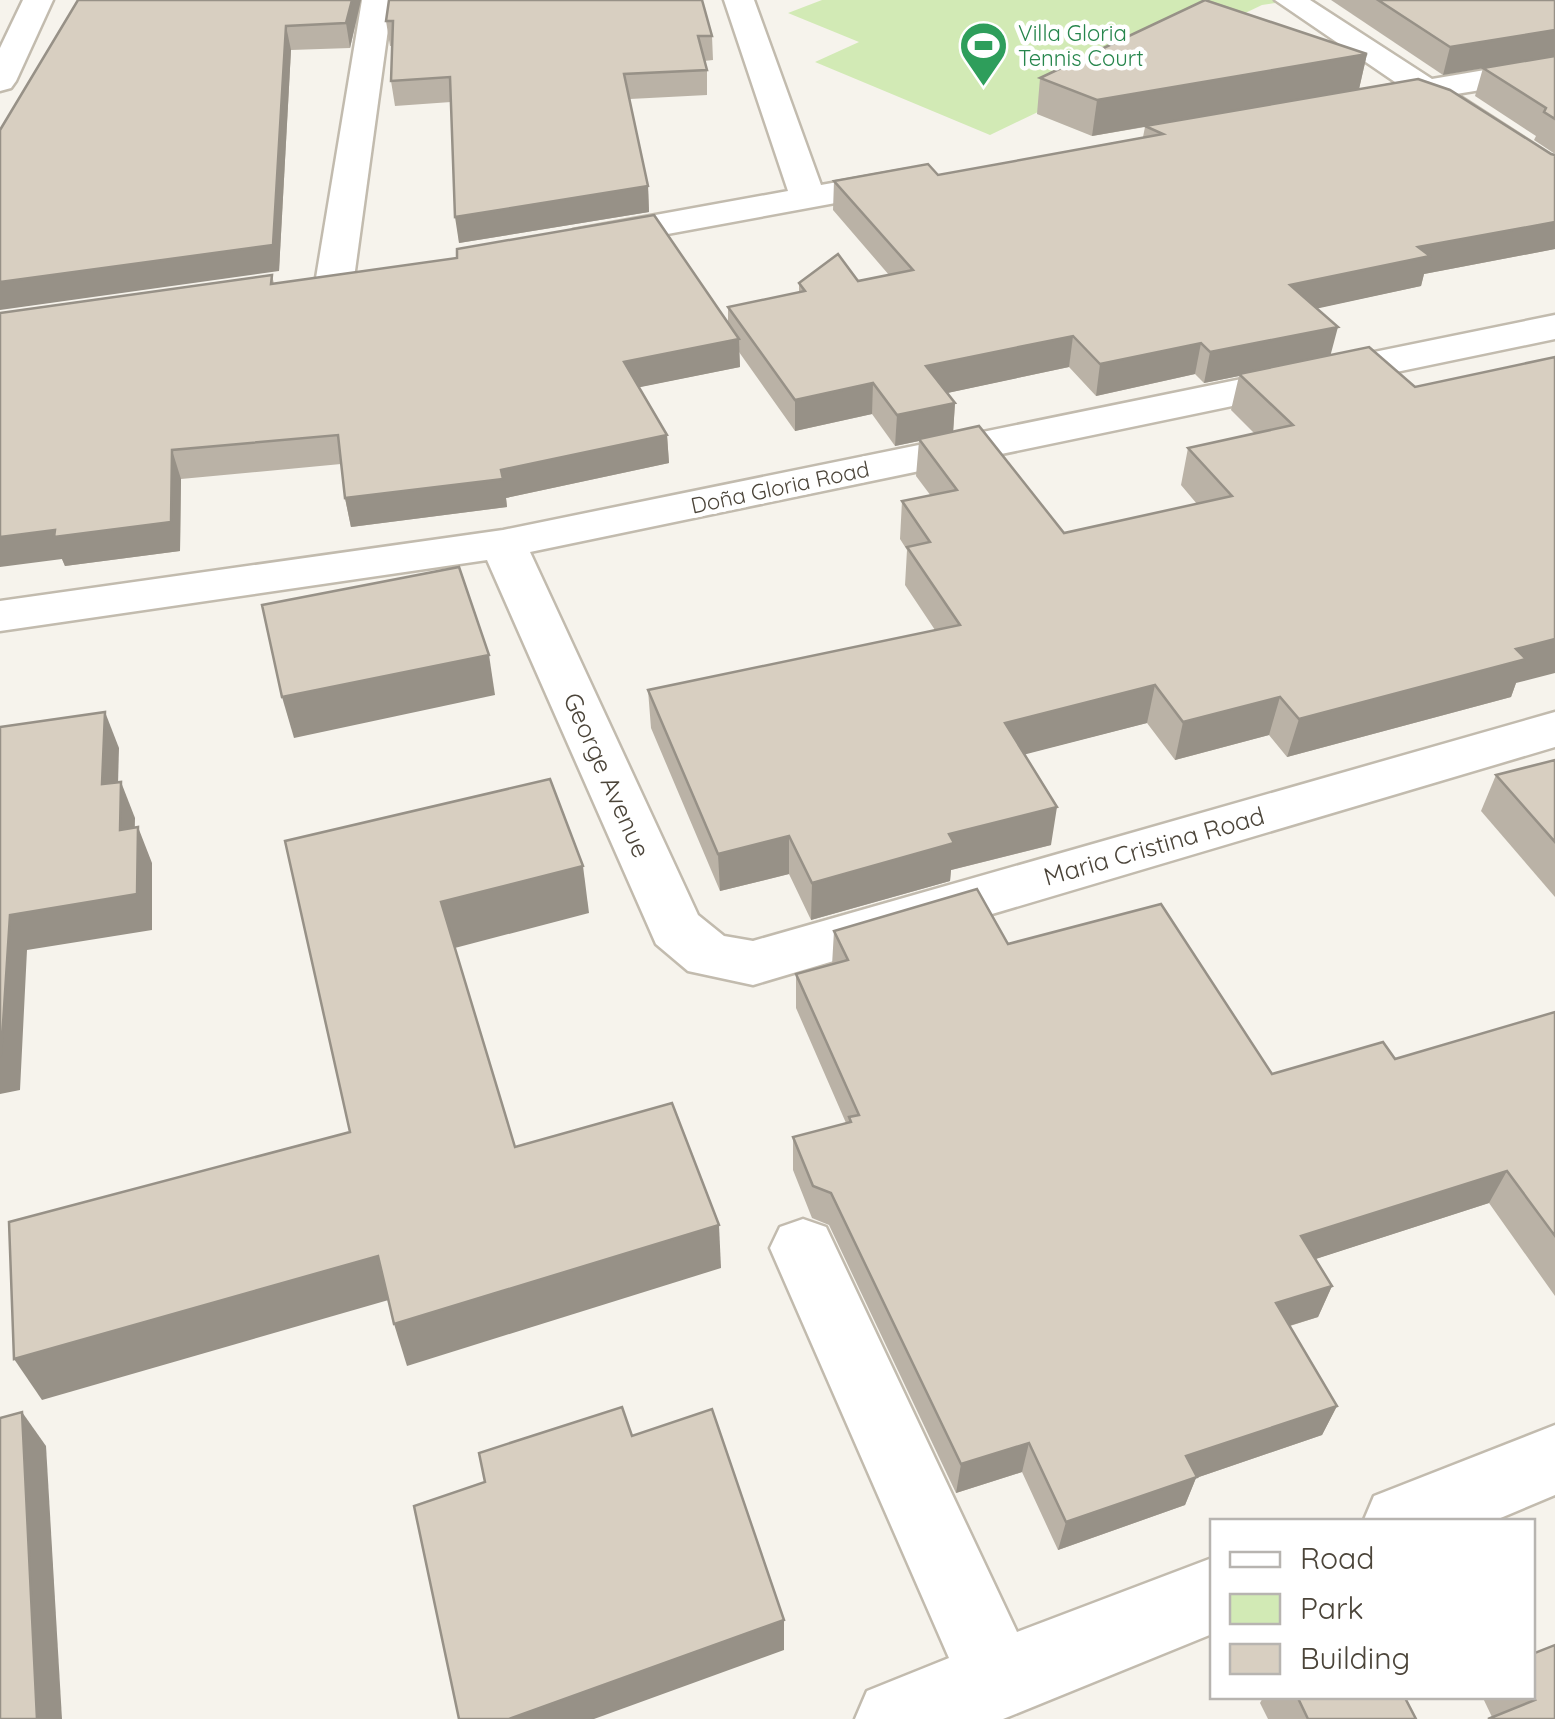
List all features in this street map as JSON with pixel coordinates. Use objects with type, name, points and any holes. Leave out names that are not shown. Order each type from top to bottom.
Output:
[{"type":"street","points":[[0,80],[38,0]]},
{"type":"street","points":[[335,278],[376,0]]},
{"type":"street","points":[[739,0],[808,199]]},
{"type":"street","points":[[1290,0],[1555,173]]},
{"type":"street","points":[[1330,106],[1555,68]]},
{"type":"street","points":[[548,246],[944,175]]},
{"type":"street","points":[[295,284],[374,273]]},
{"type":"street","name":"Doña Gloria Road","points":[[0,616],[503,544],[1555,327]]},
{"type":"street","name":"George Avenue","points":[[503,544],[676,928],[708,954],[752,963]]},
{"type":"street","name":"Maria Cristina Road","points":[[752,963],[1555,729]]},
{"type":"street","points":[[802,1248],[999,1681]]},
{"type":"street","points":[[1408,1519],[1555,1460]]},
{"type":"street","points":[[895,1719],[1210,1597]]},
{"type":"green space","name":"Villa Gloria Tennis Court","points":[[822,0],[1283,2],[1262,5],[990,135],[815,62],[859,42],[788,13]]},
{"type":"building","points":[[78,0],[352,0],[346,23],[286,26],[273,245],[0,282],[0,130]]},
{"type":"building","points":[[389,0],[702,0],[712,36],[698,36],[707,70],[624,74],[648,186],[455,217],[450,77],[391,81],[393,21],[386,21]]},
{"type":"building","points":[[1205,0],[1367,54],[1097,100],[1040,78]]},
{"type":"building","points":[[1378,0],[1555,0],[1555,30],[1450,47]]},
{"type":"building","points":[[1555,56],[1555,119],[1544,112],[1546,108],[1483,68]]},
{"type":"building","points":[[1418,79],[1450,90],[1555,155],[1555,222],[1418,247],[1430,256],[1290,285],[1338,327],[1210,352],[1201,343],[1100,364],[1073,336],[926,366],[955,403],[897,415],[873,383],[795,400],[728,307],[805,291],[799,283],[838,254],[858,281],[913,270],[834,181],[928,164],[938,175],[1163,134],[1145,126]]},
{"type":"building","points":[[654,215],[739,339],[624,362],[667,435],[501,470],[503,479],[345,498],[338,435],[172,450],[171,522],[54,537],[55,530],[0,537],[0,313],[272,275],[271,284],[457,258],[457,249]]},
{"type":"building","points":[[1369,347],[1415,387],[1555,357],[1555,639],[1516,649],[1526,659],[1299,719],[1280,697],[1183,722],[1155,685],[1005,723],[1057,807],[949,834],[954,843],[812,883],[789,836],[718,854],[648,690],[960,625],[907,547],[930,542],[902,501],[957,490],[919,439],[979,426],[1064,533],[1232,496],[1188,448],[1293,425],[1239,374]]},
{"type":"building","points":[[459,567],[489,655],[282,697],[262,605]]},
{"type":"building","points":[[105,712],[102,784],[121,782],[120,830],[138,827],[137,894],[10,915],[0,1056],[0,727]]},
{"type":"building","points":[[1555,760],[1555,842],[1496,775]]},
{"type":"building","points":[[550,779],[583,866],[441,902],[515,1147],[672,1103],[719,1225],[394,1324],[378,1256],[14,1359],[9,1222],[350,1132],[285,841]]},
{"type":"building","points":[[977,889],[1008,944],[1161,904],[1272,1074],[1383,1042],[1395,1059],[1555,1012],[1555,1236],[1507,1171],[1301,1236],[1332,1286],[1276,1303],[1337,1406],[1186,1456],[1197,1477],[1066,1522],[1029,1443],[961,1464],[831,1193],[813,1186],[793,1137],[851,1122],[849,1117],[859,1115],[796,974],[848,960],[834,931]]},
{"type":"building","points":[[622,1407],[632,1436],[712,1409],[784,1620],[509,1719],[459,1719],[414,1506],[485,1482],[479,1453]]},
{"type":"building","points":[[22,1412],[37,1719],[0,1719],[0,1418]]},
{"type":"building","points":[[1555,1645],[1555,1719],[1488,1719],[1535,1700],[1535,1653]]},
{"type":"building","points":[[1298,1699],[1406,1699],[1416,1719],[1308,1719]]},
{"type":"place","name":"Villa Gloria Tennis Court","points":[[983,88]]}]
